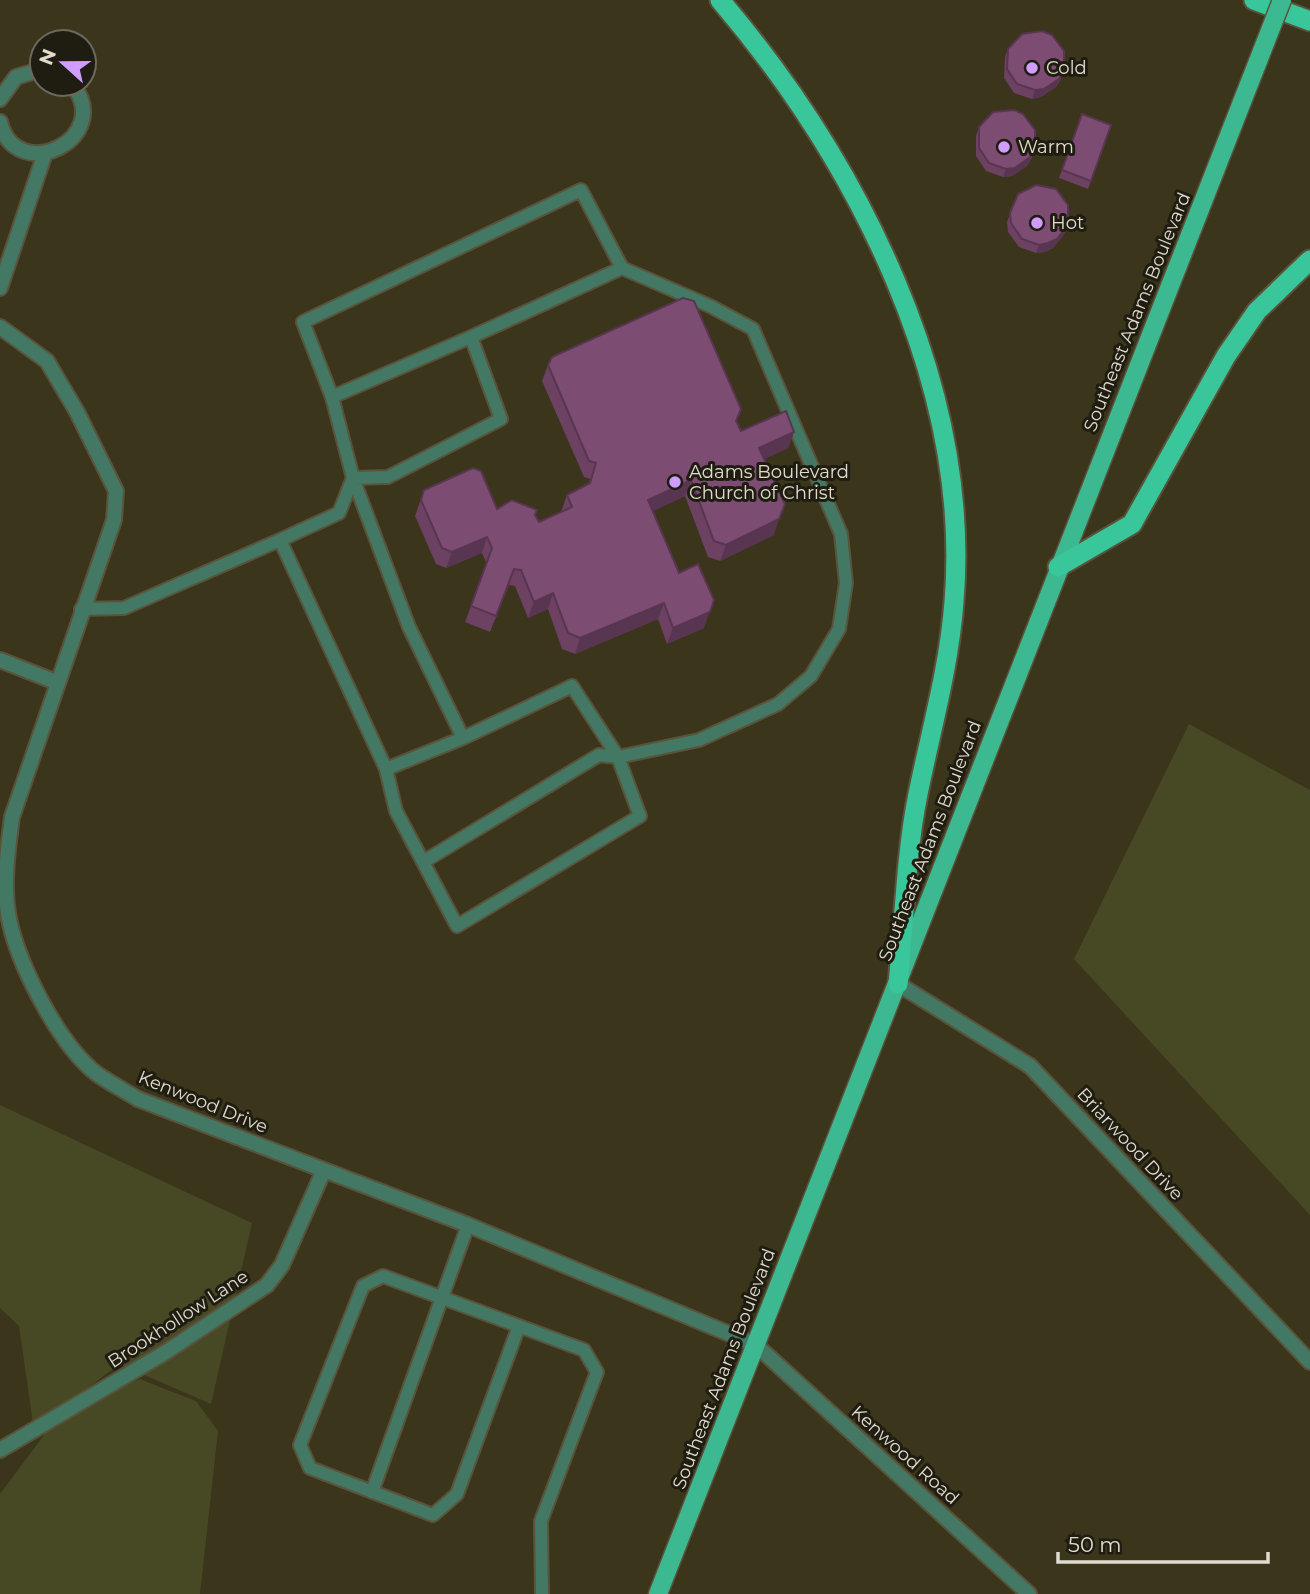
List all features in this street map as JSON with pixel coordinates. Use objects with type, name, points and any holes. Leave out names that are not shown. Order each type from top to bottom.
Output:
[{"type":"highway","points":[[720,0],[748,32],[818,132],[881,246],[921,349],[947,464],[955,599],[947,668],[917,797],[898,984]]},
{"type":"highway","points":[[1254,0],[1310,20]]},
{"type":"highway","points":[[1058,567],[1132,524],[1226,355],[1257,311],[1310,260]]},
{"type":"main road","name":"Southeast Adams Boulevard","points":[[658,1594],[898,984],[1058,567],[1283,0]]},
{"type":"street","points":[[0,99],[16,77],[28,73]]},
{"type":"street","points":[[0,122],[7,138],[18,147],[31,153],[45,153],[69,142],[78,131],[82,117],[79,98]]},
{"type":"street","points":[[0,288],[45,153]]},
{"type":"street","name":"Kenwood Drive","points":[[0,327],[47,361],[77,412],[116,491],[114,520],[81,609],[12,817],[7,852],[8,914],[40,1003],[65,1039],[96,1073],[138,1099],[468,1225],[756,1345]]},
{"type":"street","points":[[0,660],[57,682]]},
{"type":"street","name":"Briarwood Drive","points":[[898,984],[1030,1066],[1310,1362]]},
{"type":"street","name":"Brookhollow Lane","points":[[0,1450],[166,1352],[267,1285],[282,1265],[324,1170]]},
{"type":"street","name":"Kenwood Road","points":[[756,1345],[1029,1594]]},
{"type":"lane","points":[[423,862],[599,755],[618,757],[699,740],[778,704],[811,676],[839,629],[846,583],[841,534],[753,329],[710,306],[622,268],[581,190],[303,322],[332,397],[353,478],[410,627],[463,738]]},
{"type":"lane","points":[[332,397],[622,268]]},
{"type":"lane","points":[[353,478],[388,477],[501,419],[471,337]]},
{"type":"lane","points":[[81,609],[124,608],[339,513],[353,478]]},
{"type":"lane","points":[[280,540],[386,769],[396,811],[457,926],[640,816],[618,757],[572,686],[463,738],[386,769]]},
{"type":"lane","points":[[372,1492],[468,1225]]},
{"type":"lane","points":[[519,1326],[457,1494],[433,1515],[310,1468],[300,1445],[363,1286],[383,1276],[442,1297],[584,1350],[597,1372],[541,1521],[542,1594]]},
{"type":"green space","points":[[1189,724],[1310,790],[1310,1215],[1074,959]]},
{"type":"green space","points":[[0,1105],[252,1223],[211,1404],[119,1364],[34,1430],[19,1326],[0,1308]]},
{"type":"green space","points":[[140,1379],[196,1401],[218,1431],[200,1594],[0,1594],[0,1494],[59,1415]]},
{"type":"building","name":"Cold","points":[[1042,31],[1052,35],[1064,51],[1064,71],[1059,79],[1044,89],[1035,90],[1017,84],[1007,69],[1008,49],[1022,34]]},
{"type":"building","name":"Warm","points":[[1014,110],[1023,114],[1035,130],[1035,149],[1030,157],[1015,168],[1006,169],[989,163],[979,148],[979,127],[993,112]]},
{"type":"building","points":[[1082,114],[1111,125],[1091,181],[1062,170]]},
{"type":"building","name":"Hot","points":[[1036,185],[1056,189],[1068,205],[1068,225],[1057,239],[1039,245],[1022,239],[1011,223],[1010,213],[1018,194]]},
{"type":"building","name":"Adams Boulevard Church of Christ","points":[[683,298],[694,301],[741,409],[736,421],[741,431],[786,411],[794,432],[759,448],[785,504],[779,519],[726,545],[714,541],[691,480],[648,500],[679,573],[698,564],[714,600],[710,612],[673,628],[664,603],[580,638],[568,633],[553,593],[534,602],[521,570],[514,569],[496,616],[471,606],[492,548],[487,537],[452,552],[442,548],[421,500],[424,490],[473,468],[481,471],[497,509],[512,500],[537,510],[535,515],[539,522],[572,507],[567,495],[590,483],[596,463],[589,461],[548,365],[552,357]]},
{"type":"place","name":"Cold","points":[[1032,68]]},
{"type":"place","name":"Warm","points":[[1004,147]]},
{"type":"place","name":"Hot","points":[[1037,223]]},
{"type":"place","name":"Adams Boulevard Church of Christ","points":[[675,482]]}]
